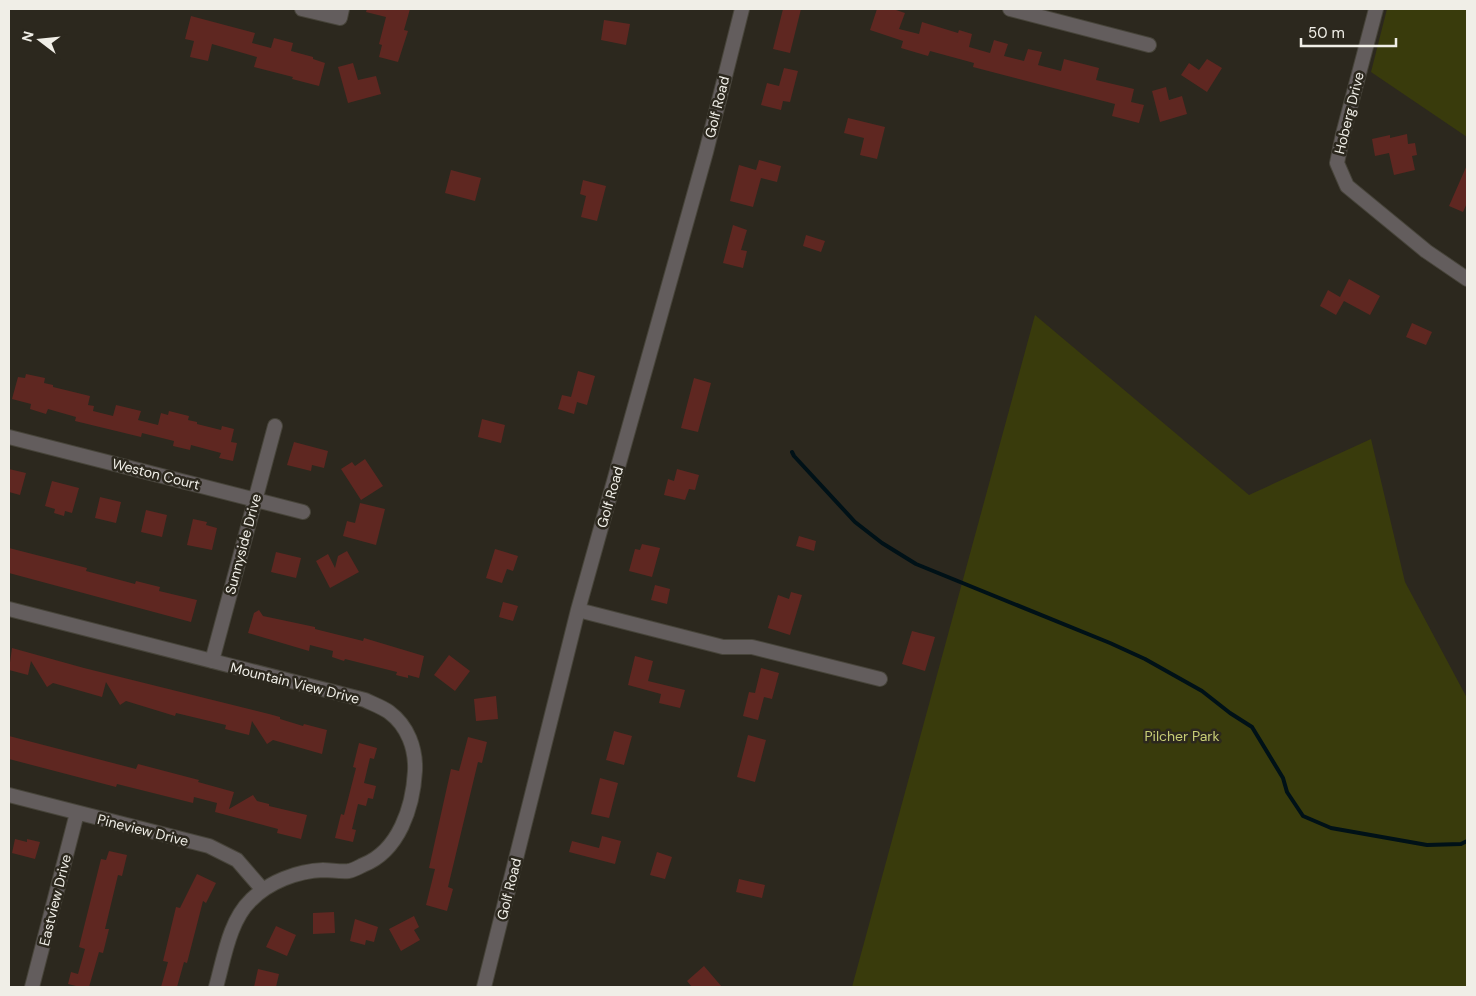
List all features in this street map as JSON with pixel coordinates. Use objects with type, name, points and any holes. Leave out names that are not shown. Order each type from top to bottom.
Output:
[{"type":"street","points":[[302,9],[341,14]]},
{"type":"street","name":"Golf Road","points":[[484,987],[578,610],[706,152],[742,9]]},
{"type":"street","points":[[1010,9],[1149,45]]},
{"type":"street","name":"Hoberg Drive","points":[[1376,9],[1337,163],[1347,186],[1426,251],[1467,279]]},
{"type":"street","name":"Sunnyside Drive","points":[[212,662],[275,426]]},
{"type":"street","name":"Weston Court","points":[[9,436],[303,512]]},
{"type":"street","name":"Mountain View Drive","points":[[9,608],[365,700],[389,712],[407,732],[416,759],[414,789],[404,822],[390,847],[375,861],[350,871],[322,870],[295,874],[263,890],[250,901],[240,914],[226,948],[216,987]]},
{"type":"street","points":[[578,610],[723,647],[752,646],[880,679]]},
{"type":"street","name":"Pineview Drive","points":[[9,795],[209,846],[237,860],[263,890]]},
{"type":"street","name":"Eastview Drive","points":[[32,987],[76,813]]},
{"type":"green space","points":[[1387,9],[1467,9],[1467,137],[1371,72]]},
{"type":"green space","name":"Pilcher Park","points":[[1035,315],[1249,495],[1371,439],[1405,582],[1467,698],[1467,987],[852,987]]},
{"type":"building","points":[[367,9],[410,9],[404,30],[408,31],[398,62],[379,57],[382,45],[379,44],[386,17],[366,12]]},
{"type":"building","points":[[783,9],[801,9],[790,53],[773,49]]},
{"type":"building","points":[[877,9],[893,9],[905,13],[899,29],[919,34],[922,22],[958,33],[959,30],[972,34],[969,47],[990,53],[994,40],[1008,44],[1004,56],[1024,61],[1028,49],[1042,52],[1038,65],[1061,71],[1064,59],[1099,68],[1096,80],[1134,89],[1131,102],[1144,105],[1139,123],[1112,116],[1115,104],[973,67],[974,63],[930,51],[928,56],[901,48],[903,41],[870,30]]},
{"type":"building","points":[[191,16],[255,33],[252,43],[271,48],[274,38],[293,43],[291,51],[313,57],[313,59],[325,63],[319,86],[254,67],[257,57],[212,44],[208,61],[190,57],[194,41],[185,39]]},
{"type":"building","points":[[604,20],[630,24],[626,45],[601,40]]},
{"type":"building","points":[[1207,59],[1222,68],[1207,92],[1181,75],[1189,63],[1199,70]]},
{"type":"building","points":[[353,63],[358,80],[376,76],[381,94],[348,103],[338,67]]},
{"type":"building","points":[[784,68],[798,71],[790,102],[783,101],[781,110],[761,105],[767,83],[779,86]]},
{"type":"building","points":[[1166,87],[1169,100],[1182,96],[1187,114],[1160,122],[1152,91]]},
{"type":"building","points":[[848,118],[885,127],[877,159],[860,155],[864,138],[844,133]]},
{"type":"building","points":[[1407,134],[1408,144],[1415,143],[1417,155],[1412,156],[1415,170],[1394,175],[1389,153],[1375,156],[1372,139],[1390,135],[1390,138]]},
{"type":"building","points":[[759,160],[781,166],[777,182],[761,178],[753,207],[730,201],[739,165],[756,170]]},
{"type":"building","points":[[1467,165],[1467,203],[1463,212],[1449,206]]},
{"type":"building","points":[[451,170],[481,178],[475,201],[445,193]]},
{"type":"building","points":[[583,180],[606,186],[597,221],[581,217],[586,196],[580,194]]},
{"type":"building","points":[[733,225],[747,230],[741,250],[747,251],[743,268],[723,263]]},
{"type":"building","points":[[806,235],[825,241],[821,252],[803,246]]},
{"type":"building","points":[[1349,279],[1380,296],[1370,315],[1344,301],[1336,315],[1320,306],[1328,290],[1340,297]]},
{"type":"building","points":[[1412,323],[1432,332],[1426,345],[1406,337]]},
{"type":"building","points":[[578,371],[595,376],[587,405],[577,402],[574,414],[558,409],[562,395],[571,397]]},
{"type":"building","points":[[26,374],[45,378],[44,383],[53,385],[53,387],[90,396],[88,405],[94,406],[93,411],[113,416],[116,405],[141,411],[138,420],[158,425],[161,413],[168,415],[169,411],[189,416],[188,420],[197,422],[197,424],[221,430],[222,426],[234,429],[231,442],[237,443],[233,461],[219,458],[221,453],[191,445],[190,450],[173,446],[174,441],[142,433],[141,437],[75,421],[76,417],[48,409],[46,414],[30,409],[31,404],[12,399],[18,377],[25,378]]},
{"type":"building","points":[[694,378],[711,383],[698,432],[681,428]]},
{"type":"building","points":[[482,419],[505,425],[501,443],[478,437]]},
{"type":"building","points":[[294,442],[328,451],[324,468],[312,465],[311,471],[287,465]]},
{"type":"building","points":[[365,459],[383,486],[361,500],[341,469],[352,462],[355,466]]},
{"type":"building","points":[[9,469],[26,473],[20,495],[9,492]]},
{"type":"building","points":[[677,469],[699,475],[695,490],[689,489],[685,500],[664,495],[668,479],[674,481]]},
{"type":"building","points":[[52,481],[79,488],[72,513],[65,511],[64,516],[54,513],[55,509],[45,506]]},
{"type":"building","points":[[100,497],[121,502],[116,523],[95,518]]},
{"type":"building","points":[[360,503],[385,509],[376,545],[343,536],[347,521],[355,523]]},
{"type":"building","points":[[146,510],[167,515],[162,537],[141,532]]},
{"type":"building","points":[[193,519],[207,522],[206,525],[217,528],[212,550],[187,545]]},
{"type":"building","points":[[799,536],[816,541],[814,551],[796,546]]},
{"type":"building","points":[[642,544],[660,548],[652,577],[629,571],[635,549],[640,550]]},
{"type":"building","points":[[9,548],[87,568],[86,571],[135,584],[136,581],[160,587],[159,591],[197,600],[191,622],[9,573]]},
{"type":"building","points":[[495,549],[518,556],[513,571],[507,569],[502,583],[486,578]]},
{"type":"building","points":[[347,551],[359,572],[330,588],[316,561],[328,554],[335,568],[338,556]]},
{"type":"building","points":[[276,552],[301,558],[296,578],[271,572]]},
{"type":"building","points":[[655,585],[670,589],[667,604],[651,600]]},
{"type":"building","points":[[791,592],[802,595],[790,635],[768,628],[778,595],[789,599]]},
{"type":"building","points":[[503,602],[518,606],[513,621],[499,617]]},
{"type":"building","points":[[259,610],[263,616],[315,627],[315,629],[363,641],[364,638],[424,656],[419,678],[408,675],[408,678],[396,675],[397,672],[345,659],[344,661],[332,657],[333,651],[310,645],[309,651],[248,633],[254,613]]},
{"type":"building","points":[[912,631],[935,637],[925,671],[902,664]]},
{"type":"building","points":[[12,648],[269,714],[303,726],[304,724],[327,730],[322,754],[273,740],[267,744],[252,721],[249,735],[225,729],[226,725],[176,713],[175,716],[126,701],[120,705],[106,682],[102,697],[53,683],[47,687],[31,661],[28,675],[9,670]]},
{"type":"building","points":[[449,655],[470,671],[455,691],[434,675]]},
{"type":"building","points":[[635,656],[653,661],[648,681],[685,690],[680,708],[659,703],[661,694],[628,685]]},
{"type":"building","points":[[761,668],[779,673],[772,699],[764,697],[758,720],[743,716],[749,692],[755,693]]},
{"type":"building","points":[[496,696],[498,719],[476,721],[474,699]]},
{"type":"building","points":[[614,731],[632,736],[624,765],[606,760]]},
{"type":"building","points":[[748,735],[766,740],[755,782],[737,777]]},
{"type":"building","points":[[9,736],[136,769],[138,764],[199,780],[198,782],[234,792],[229,809],[253,795],[257,801],[269,804],[269,806],[307,815],[301,839],[277,833],[278,829],[215,812],[217,803],[194,797],[193,803],[117,784],[116,787],[9,759]]},
{"type":"building","points":[[468,737],[487,742],[482,763],[478,762],[448,887],[453,889],[447,911],[426,905],[435,869],[429,868],[451,769],[459,771]]},
{"type":"building","points":[[359,743],[377,748],[374,759],[370,758],[364,783],[376,786],[373,799],[368,798],[366,806],[358,804],[352,829],[356,830],[353,842],[335,838],[341,814],[344,815],[356,768],[353,767]]},
{"type":"building","points":[[600,778],[618,783],[609,818],[591,814]]},
{"type":"building","points":[[602,836],[621,841],[615,864],[569,852],[572,841],[599,848]]},
{"type":"building","points":[[15,839],[27,842],[27,839],[40,842],[35,859],[12,853]]},
{"type":"building","points":[[109,851],[127,855],[122,876],[118,875],[105,929],[109,929],[103,953],[99,952],[89,987],[68,984],[71,972],[78,974],[85,949],[79,947],[101,859],[106,860]]},
{"type":"building","points":[[657,852],[672,857],[665,879],[650,875]]},
{"type":"building","points":[[197,874],[216,883],[206,903],[203,901],[187,963],[184,962],[177,987],[161,987],[168,962],[163,961],[176,907],[180,908]]},
{"type":"building","points":[[739,879],[765,885],[762,898],[736,892]]},
{"type":"building","points":[[334,912],[335,933],[313,934],[313,913]]},
{"type":"building","points":[[414,916],[419,927],[414,930],[420,940],[401,951],[389,929]]},
{"type":"building","points":[[355,919],[378,927],[374,942],[366,940],[365,945],[350,941]]},
{"type":"building","points":[[276,926],[296,935],[287,956],[266,947]]},
{"type":"building","points":[[704,966],[722,987],[692,987],[687,981]]},
{"type":"building","points":[[258,969],[279,974],[276,987],[254,987]]},
{"type":"waterway","points":[[792,452],[855,522],[882,543],[916,564],[1110,643],[1145,659],[1202,691],[1252,727],[1283,778],[1287,792],[1303,816],[1331,828],[1427,845],[1461,844],[1467,841]]}]
